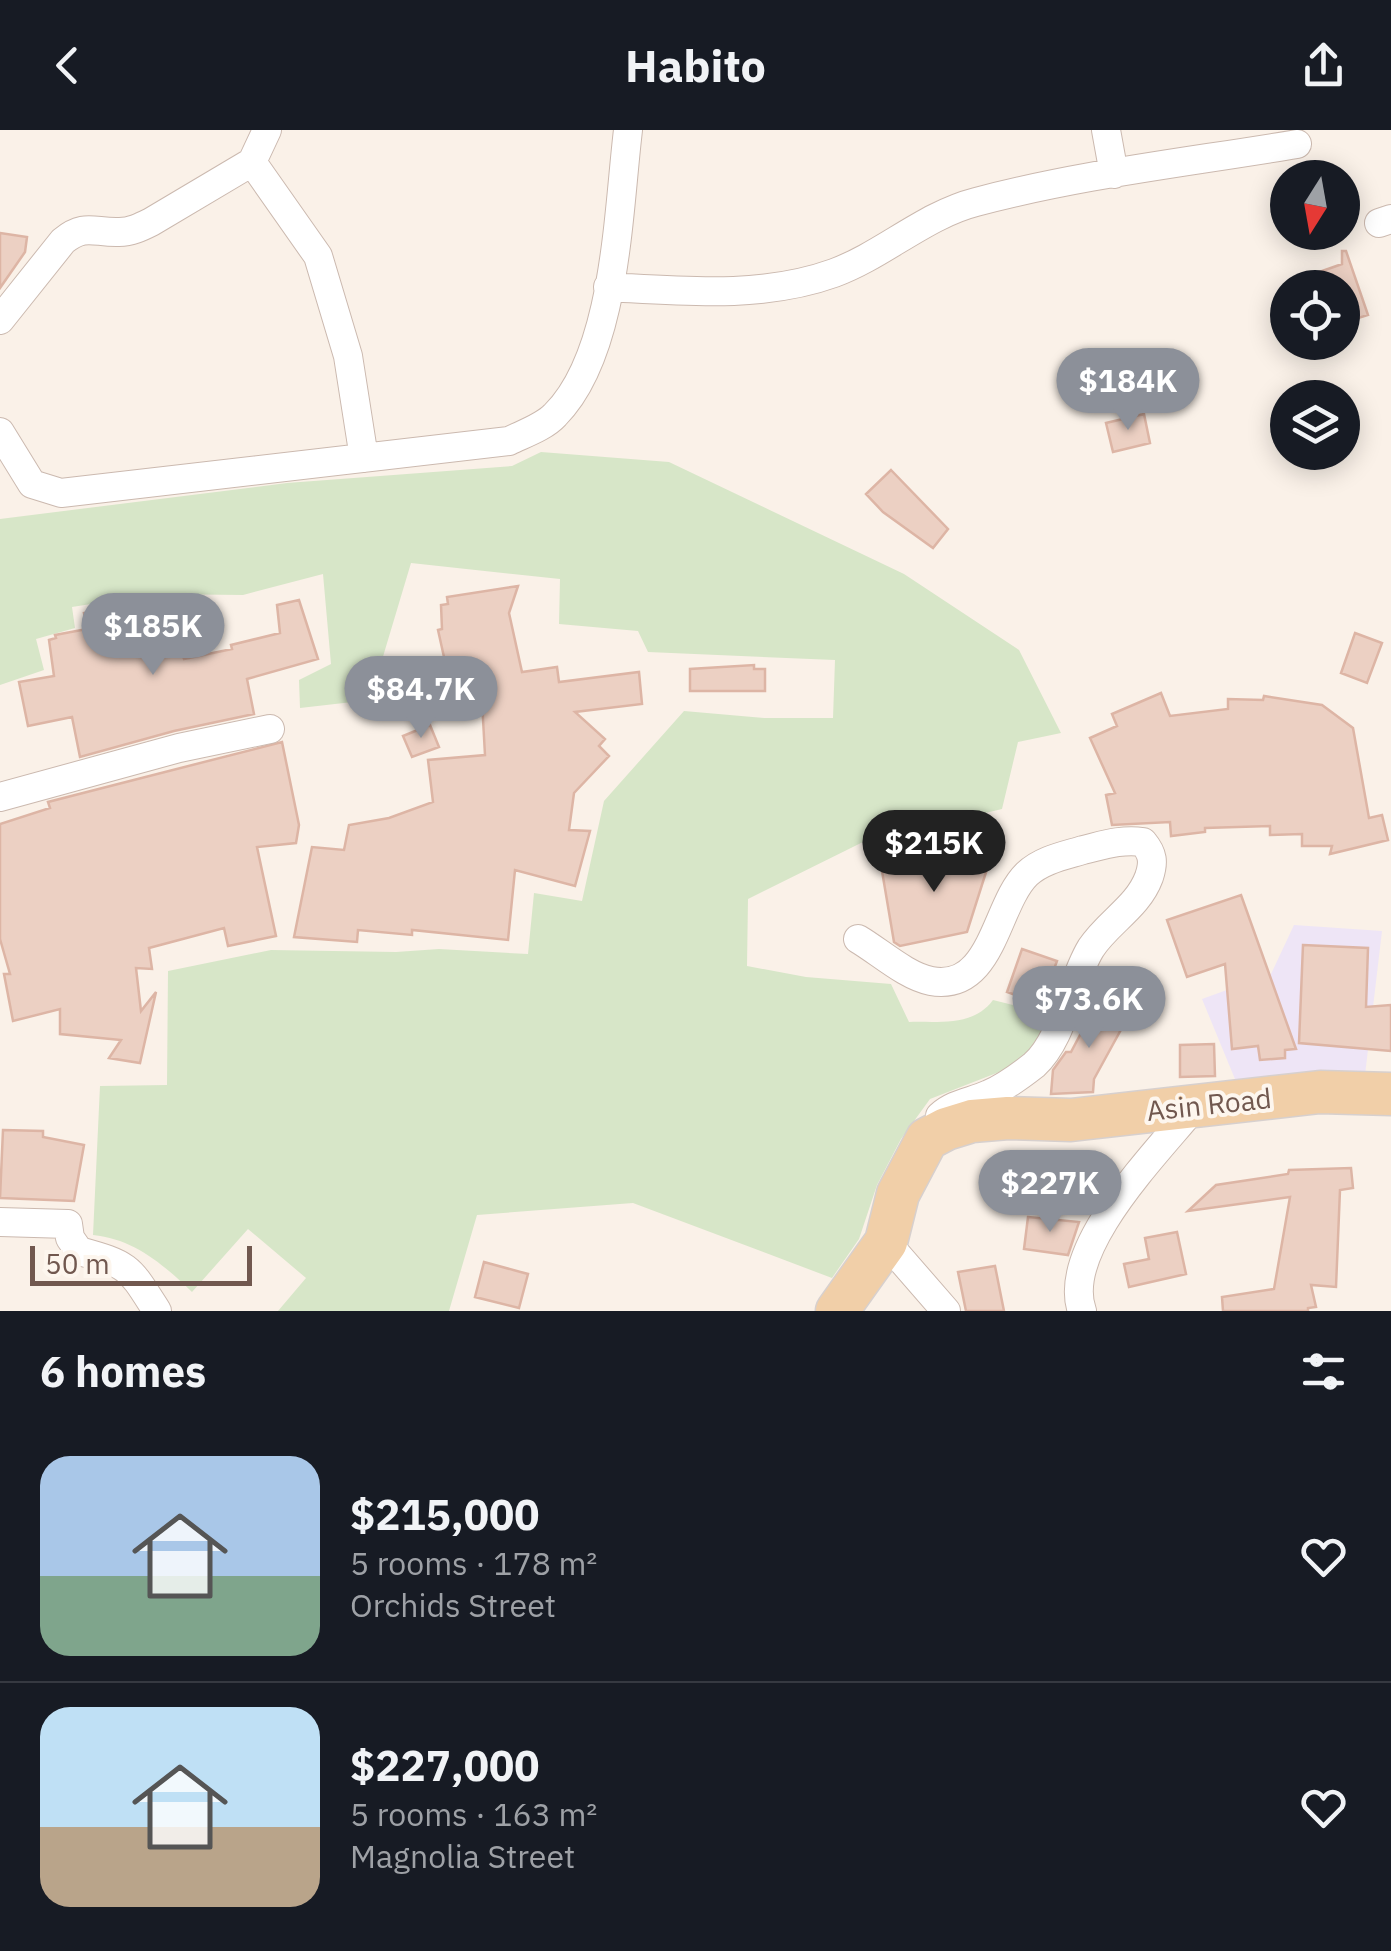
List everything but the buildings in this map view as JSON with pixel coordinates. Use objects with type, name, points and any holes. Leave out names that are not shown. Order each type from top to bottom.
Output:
[{"type":"main road","name":"Asin Road","points":[[927,1139],[972,1122],[1008,1118],[1070,1120],[1320,1092],[1391,1094]]},
{"type":"main road","points":[[837,1311],[886,1242],[898,1194],[927,1139]]},
{"type":"street","points":[[0,320],[75,231],[136,230],[252,162],[267,130]]},
{"type":"street","points":[[0,432],[32,484],[61,493],[509,442],[553,418],[577,387],[590,359],[602,326],[628,130]]},
{"type":"street","points":[[1106,130],[1114,174]]},
{"type":"street","points":[[608,286],[680,291],[785,288],[836,272],[971,203],[1114,174],[1297,144]]},
{"type":"street","points":[[252,162],[318,256],[348,356],[364,458]]},
{"type":"street","points":[[0,797],[179,748],[270,730]]},
{"type":"street","points":[[858,939],[919,977],[955,980],[982,959],[1008,902],[1030,871],[1060,856],[1109,842],[1143,842],[1152,852],[1153,865],[1141,895],[1094,943],[1080,967],[1061,1020],[1038,1061],[989,1094],[943,1113],[927,1139]]},
{"type":"street","points":[[1082,1311],[1077,1299],[1078,1274],[1090,1245],[1112,1207],[1194,1107]]},
{"type":"street","points":[[0,1222],[68,1224],[70,1238],[79,1251],[120,1262],[137,1277],[157,1311]]},
{"type":"street","points":[[886,1242],[946,1311]]},
{"type":"shaded area","points":[[1294,925],[1382,931],[1365,1075],[1237,1084],[1202,999],[1271,974]]},
{"type":"green space","points":[[541,452],[669,462],[904,574],[1019,650],[1061,733],[1018,742],[1002,809],[863,842],[748,899],[747,966],[806,977],[891,984],[909,1022],[966,1019],[993,1000],[1046,1013],[1038,1043],[1012,1067],[930,1099],[901,1139],[877,1185],[859,1239],[832,1278],[633,1203],[477,1215],[449,1311],[278,1311],[306,1278],[248,1229],[192,1292],[135,1248],[93,1235],[100,1086],[167,1085],[168,971],[271,950],[439,949],[528,954],[534,893],[582,901],[604,801],[684,711],[764,718],[833,718],[835,660],[648,652],[638,631],[559,624],[560,579],[411,563],[370,700],[300,708],[299,680],[331,664],[323,574],[243,595],[155,594],[72,607],[75,628],[36,639],[44,670],[0,685],[0,519],[287,483],[512,466]]}]
